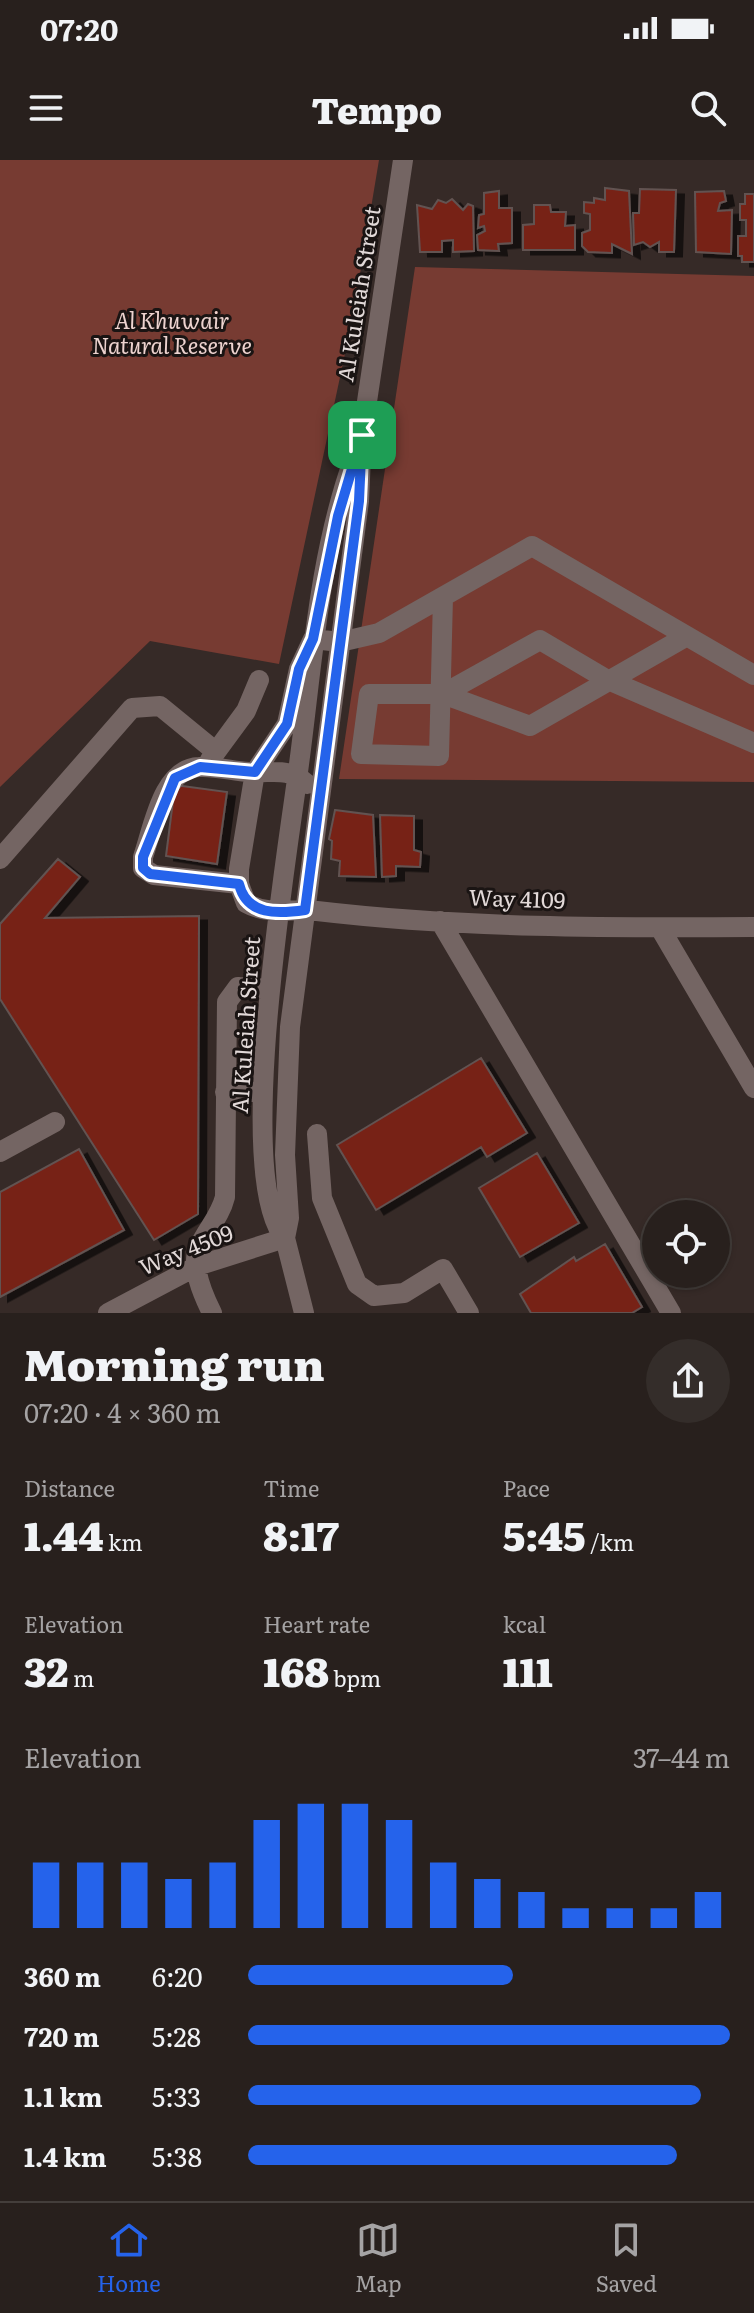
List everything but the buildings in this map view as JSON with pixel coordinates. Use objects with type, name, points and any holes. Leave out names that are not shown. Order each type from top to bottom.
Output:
[{"type":"street","name":"Al Kuleiah Street","points":[[285,1238],[289,1218],[285,1155],[289,1043],[359,501],[362,435],[403,160]]},
{"type":"street","name":"Al Kuleiah Street","points":[[304,1313],[285,1238],[272,1213],[263,1099],[270,989],[313,639],[338,516],[362,435]]},
{"type":"street","points":[[279,912],[246,903],[239,884],[255,772],[287,724],[299,669],[313,639],[340,642],[379,633],[532,546],[754,675]]},
{"type":"street","points":[[443,597],[443,694],[439,756],[361,754],[369,694],[443,694],[530,726],[606,679],[687,636]]},
{"type":"street","points":[[443,694],[540,640],[606,679],[754,743]]},
{"type":"street","points":[[239,884],[154,875],[143,868],[143,857],[169,785],[182,772],[211,760],[246,711],[259,680]]},
{"type":"street","points":[[0,859],[132,708],[160,706],[211,760],[255,772],[272,769],[298,777],[311,789],[319,806]]},
{"type":"street","name":"Way 4109","points":[[279,912],[305,910],[440,921],[660,928],[754,927]]},
{"type":"street","points":[[440,921],[671,1313]]},
{"type":"street","points":[[660,928],[754,1088]]},
{"type":"street","points":[[212,1313],[197,1266],[198,1248],[221,1215],[225,1197],[229,995],[243,986],[270,989]]},
{"type":"street","points":[[225,1099],[263,1099]]},
{"type":"street","points":[[0,1152],[55,1122]]},
{"type":"street","points":[[317,1134],[322,1198],[357,1284],[374,1296],[404,1293],[443,1269],[469,1313]]},
{"type":"street","name":"Way 4509","points":[[108,1313],[197,1266],[285,1238]]},
{"type":"green space","name":"Al Khuwair Natural Reserve","points":[[0,160],[379,160],[353,316],[279,664],[150,641],[0,787]]},
{"type":"green space","points":[[415,267],[754,276],[754,782],[339,779]]},
{"type":"route","points":[[362,435],[359,501],[305,910],[279,912],[254,907],[246,903],[239,884],[145,872],[141,862],[169,785],[175,778],[190,768],[200,767],[255,772],[287,724],[299,669],[313,639],[338,516],[362,435]]}]
